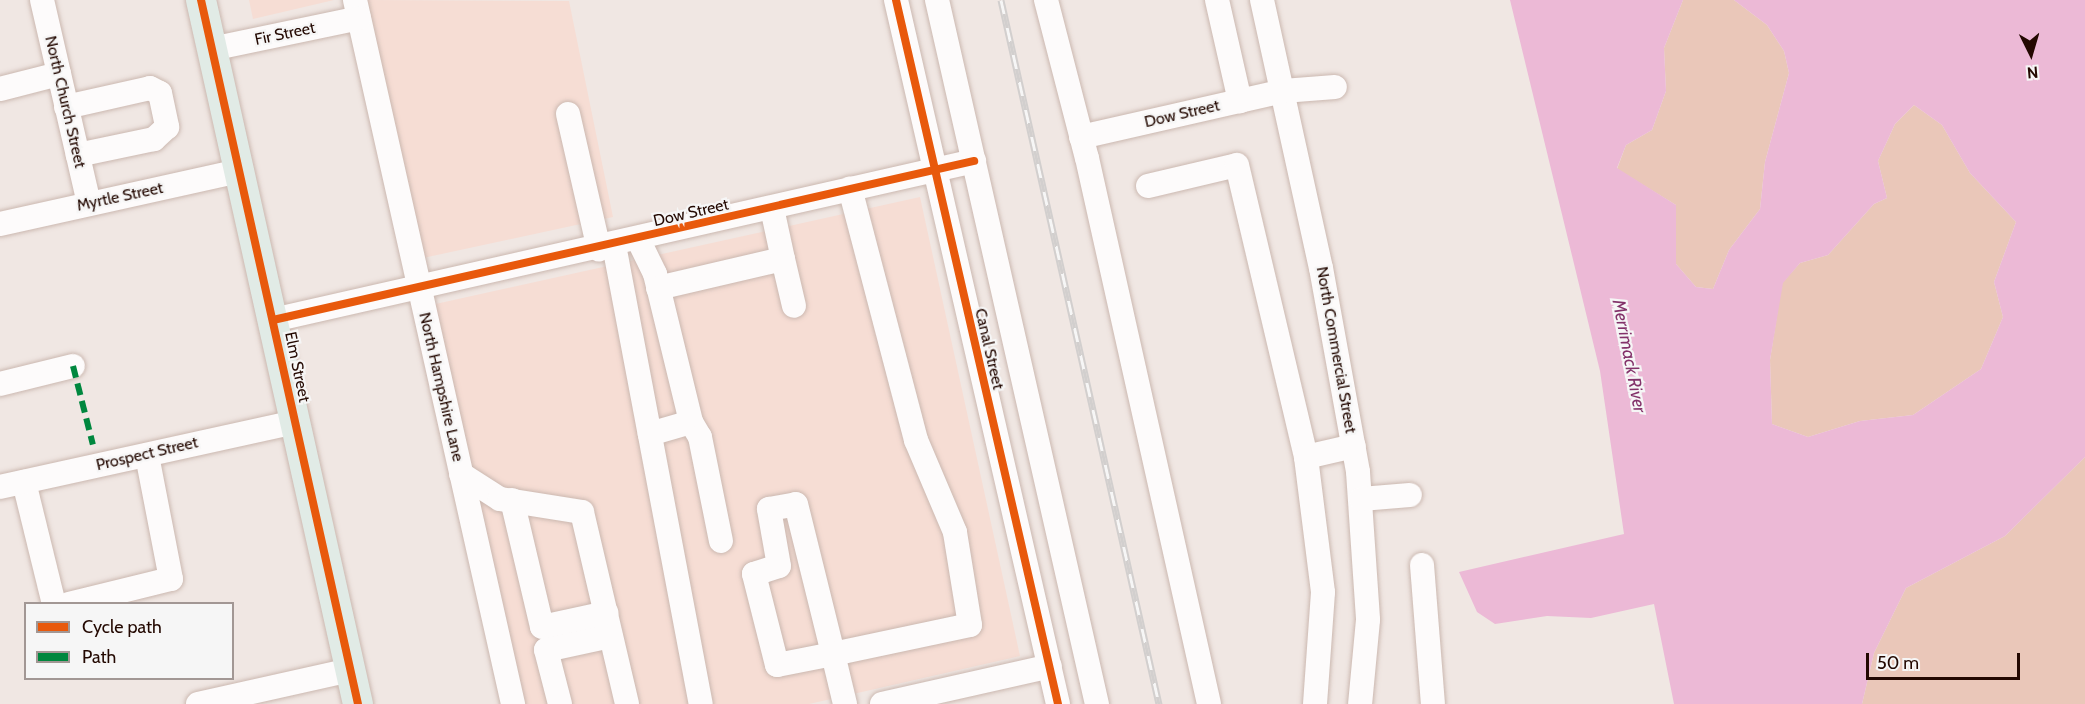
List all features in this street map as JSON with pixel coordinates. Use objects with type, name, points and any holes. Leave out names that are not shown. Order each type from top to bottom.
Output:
[{"type":"main road","name":"Elm Street","points":[[201,0],[358,704]]},
{"type":"street","name":"North Church Street","points":[[42,0],[89,204]]},
{"type":"street","name":"Canal Street","points":[[896,0],[933,170],[1058,704]]},
{"type":"street","name":"Canal Street","points":[[937,0],[1097,704]]},
{"type":"street","points":[[1046,0],[1081,137],[1209,704]]},
{"type":"street","points":[[1217,0],[1240,101]]},
{"type":"street","name":"North Commercial Street","points":[[1262,0],[1283,91],[1354,446],[1361,499],[1368,620],[1360,704]]},
{"type":"street","name":"Fir Street","points":[[211,49],[357,9]]},
{"type":"street","name":"North Hampshire Lane","points":[[357,9],[513,704]]},
{"type":"street","points":[[0,89],[59,74]]},
{"type":"street","name":"Dow Street","points":[[1081,137],[1283,91],[1335,87]]},
{"type":"street","points":[[66,107],[150,88],[160,93],[167,128],[154,139],[78,155]]},
{"type":"street","points":[[568,114],[606,247],[620,276],[701,704]]},
{"type":"street","name":"Dow Street","points":[[273,320],[606,247],[974,161]]},
{"type":"street","points":[[1148,186],[1237,165],[1306,457],[1323,592],[1315,704]]},
{"type":"street","name":"Myrtle Street","points":[[0,224],[240,171]]},
{"type":"street","points":[[844,704],[833,654],[796,504],[769,509],[779,566],[754,574],[777,665],[833,654],[970,625],[955,531],[916,440],[850,189]]},
{"type":"street","points":[[772,208],[794,306]]},
{"type":"street","points":[[638,239],[656,281],[691,422],[700,437],[721,541]]},
{"type":"street","points":[[656,281],[783,259]]},
{"type":"street","points":[[0,384],[73,366]]},
{"type":"street","name":"Prospect Street","points":[[0,487],[295,422]]},
{"type":"street","points":[[650,434],[691,422]]},
{"type":"street","points":[[1306,457],[1354,446]]},
{"type":"street","points":[[73,602],[171,579],[147,455]]},
{"type":"street","points":[[461,474],[500,499],[582,512],[627,704]]},
{"type":"street","points":[[24,482],[54,602]]},
{"type":"street","points":[[1361,499],[1410,495]]},
{"type":"street","points":[[512,500],[542,627],[609,625]]},
{"type":"street","points":[[1422,565],[1433,704]]},
{"type":"street","points":[[560,704],[546,650],[609,625]]},
{"type":"street","points":[[882,704],[1050,666]]},
{"type":"street","points":[[202,704],[350,669]]},
{"type":"shaded area","points":[[249,0],[334,0],[253,19]]},
{"type":"shaded area","points":[[366,0],[569,1],[613,217],[423,258]]},
{"type":"shaded area","points":[[1683,0],[1734,0],[1767,25],[1784,51],[1789,73],[1765,162],[1760,209],[1729,250],[1713,289],[1696,287],[1676,264],[1676,205],[1617,169],[1626,145],[1652,130],[1666,91],[1664,48]]},
{"type":"shaded area","points":[[1914,105],[1942,125],[1970,173],[2016,222],[1994,282],[2003,317],[1981,369],[1913,415],[1860,421],[1808,437],[1772,424],[1770,360],[1782,283],[1800,263],[1828,255],[1874,204],[1887,198],[1878,161],[1895,124]]},
{"type":"shaded area","points":[[920,197],[1020,656],[809,704],[524,704],[431,305]]},
{"type":"shaded area","points":[[2085,457],[2085,704],[1862,704],[1874,653],[1906,588],[2005,536]]},
{"type":"water","name":"Merrimack River","points":[[1510,0],[1683,0],[1664,48],[1666,91],[1652,130],[1626,145],[1617,168],[1676,205],[1676,264],[1696,287],[1713,289],[1729,250],[1760,209],[1765,162],[1789,73],[1784,51],[1767,25],[1734,0],[2085,0],[2085,457],[2005,536],[1906,588],[1874,653],[1862,704],[1674,704],[1654,604],[1591,618],[1547,616],[1495,624],[1477,612],[1459,572],[1624,534],[1600,371]],"holes":[[[1914,105],[1942,125],[1970,173],[2016,222],[1994,282],[2003,317],[1981,369],[1913,415],[1860,421],[1808,437],[1772,424],[1770,360],[1783,283],[1800,263],[1828,255],[1874,204],[1887,198],[1878,161],[1895,124]]]},
{"type":"railway","points":[[1001,0],[1159,704]]},
{"type":"marked path","points":[[73,366],[93,445]]},
{"type":"cycle path","points":[[201,0],[358,704]]},
{"type":"cycle path","points":[[896,0],[1058,704]]},
{"type":"cycle path","points":[[273,320],[974,161]]}]
